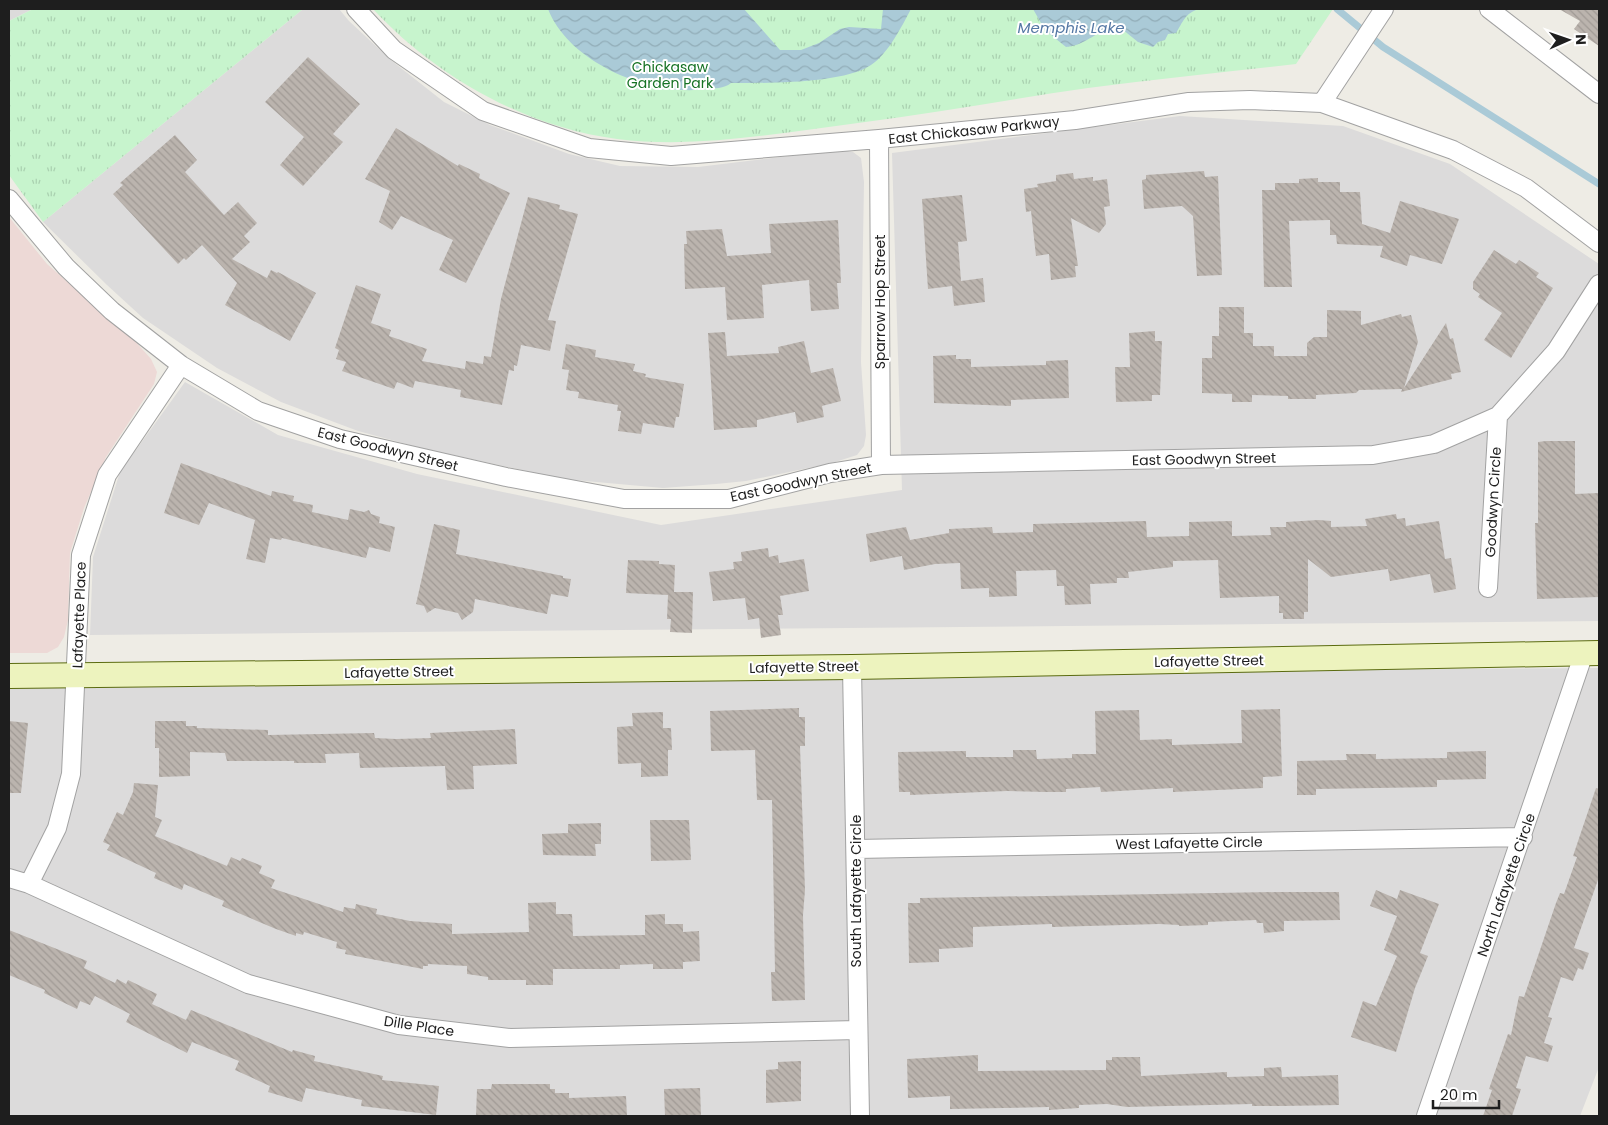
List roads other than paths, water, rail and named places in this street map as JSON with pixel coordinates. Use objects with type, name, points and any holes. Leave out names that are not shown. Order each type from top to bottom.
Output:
[{"type":"street","name":"East Chickasaw Parkway","points":[[356,9],[394,50],[483,111],[590,148],[671,156],[879,139],[1075,120],[1189,102],[1250,100],[1322,103],[1453,150],[1526,188],[1599,243]]},
{"type":"street","points":[[1322,103],[1384,9]]},
{"type":"street","points":[[1489,9],[1599,94]]},
{"type":"street","name":"Sparrow Hop Street","points":[[879,139],[880,465]]},
{"type":"street","name":"East Goodwyn Street","points":[[9,199],[66,267],[112,311],[181,365],[258,411],[340,439],[506,477],[624,499],[729,499],[830,473],[880,465],[1373,455],[1434,444],[1498,416]]},
{"type":"street","points":[[1498,416],[1556,351],[1599,284]]},
{"type":"street","name":"Lafayette Place","points":[[29,884],[56,828],[71,774],[77,676],[81,555],[107,475],[181,365]]},
{"type":"street","name":"Goodwyn Circle","points":[[1488,588],[1498,416]]},
{"type":"street","name":"Lafayette Street","points":[[9,676],[852,667],[1592,653]]},
{"type":"street","name":"North Lafayette Circle","points":[[1426,1116],[1523,837],[1592,653]]},
{"type":"street","name":"South Lafayette Circle","points":[[852,667],[860,1116]]},
{"type":"street","name":"West Lafayette Circle","points":[[856,849],[1523,837]]},
{"type":"street","name":"Dille Place","points":[[9,878],[29,884],[248,984],[399,1025],[510,1038],[857,1030]]},
{"type":"water","points":[[548,9],[744,9],[780,50],[801,50],[819,43],[840,29],[849,27],[881,29],[883,9],[911,9],[883,54],[871,65],[858,71],[823,79],[731,83],[719,88],[684,90],[637,81],[614,72],[593,60],[574,45],[559,28]]},
{"type":"water","name":"Memphis Lake","points":[[1033,9],[1199,9],[1187,15],[1176,33],[1168,34],[1165,40],[1158,42],[1153,47],[1138,42],[1117,25],[1080,43],[1066,47],[1045,30]]},
{"type":"waterway","points":[[1337,9],[1383,47],[1599,184]]},
{"type":"park label","name":"Chickasaw Garden Park","points":[[670,76]]}]
